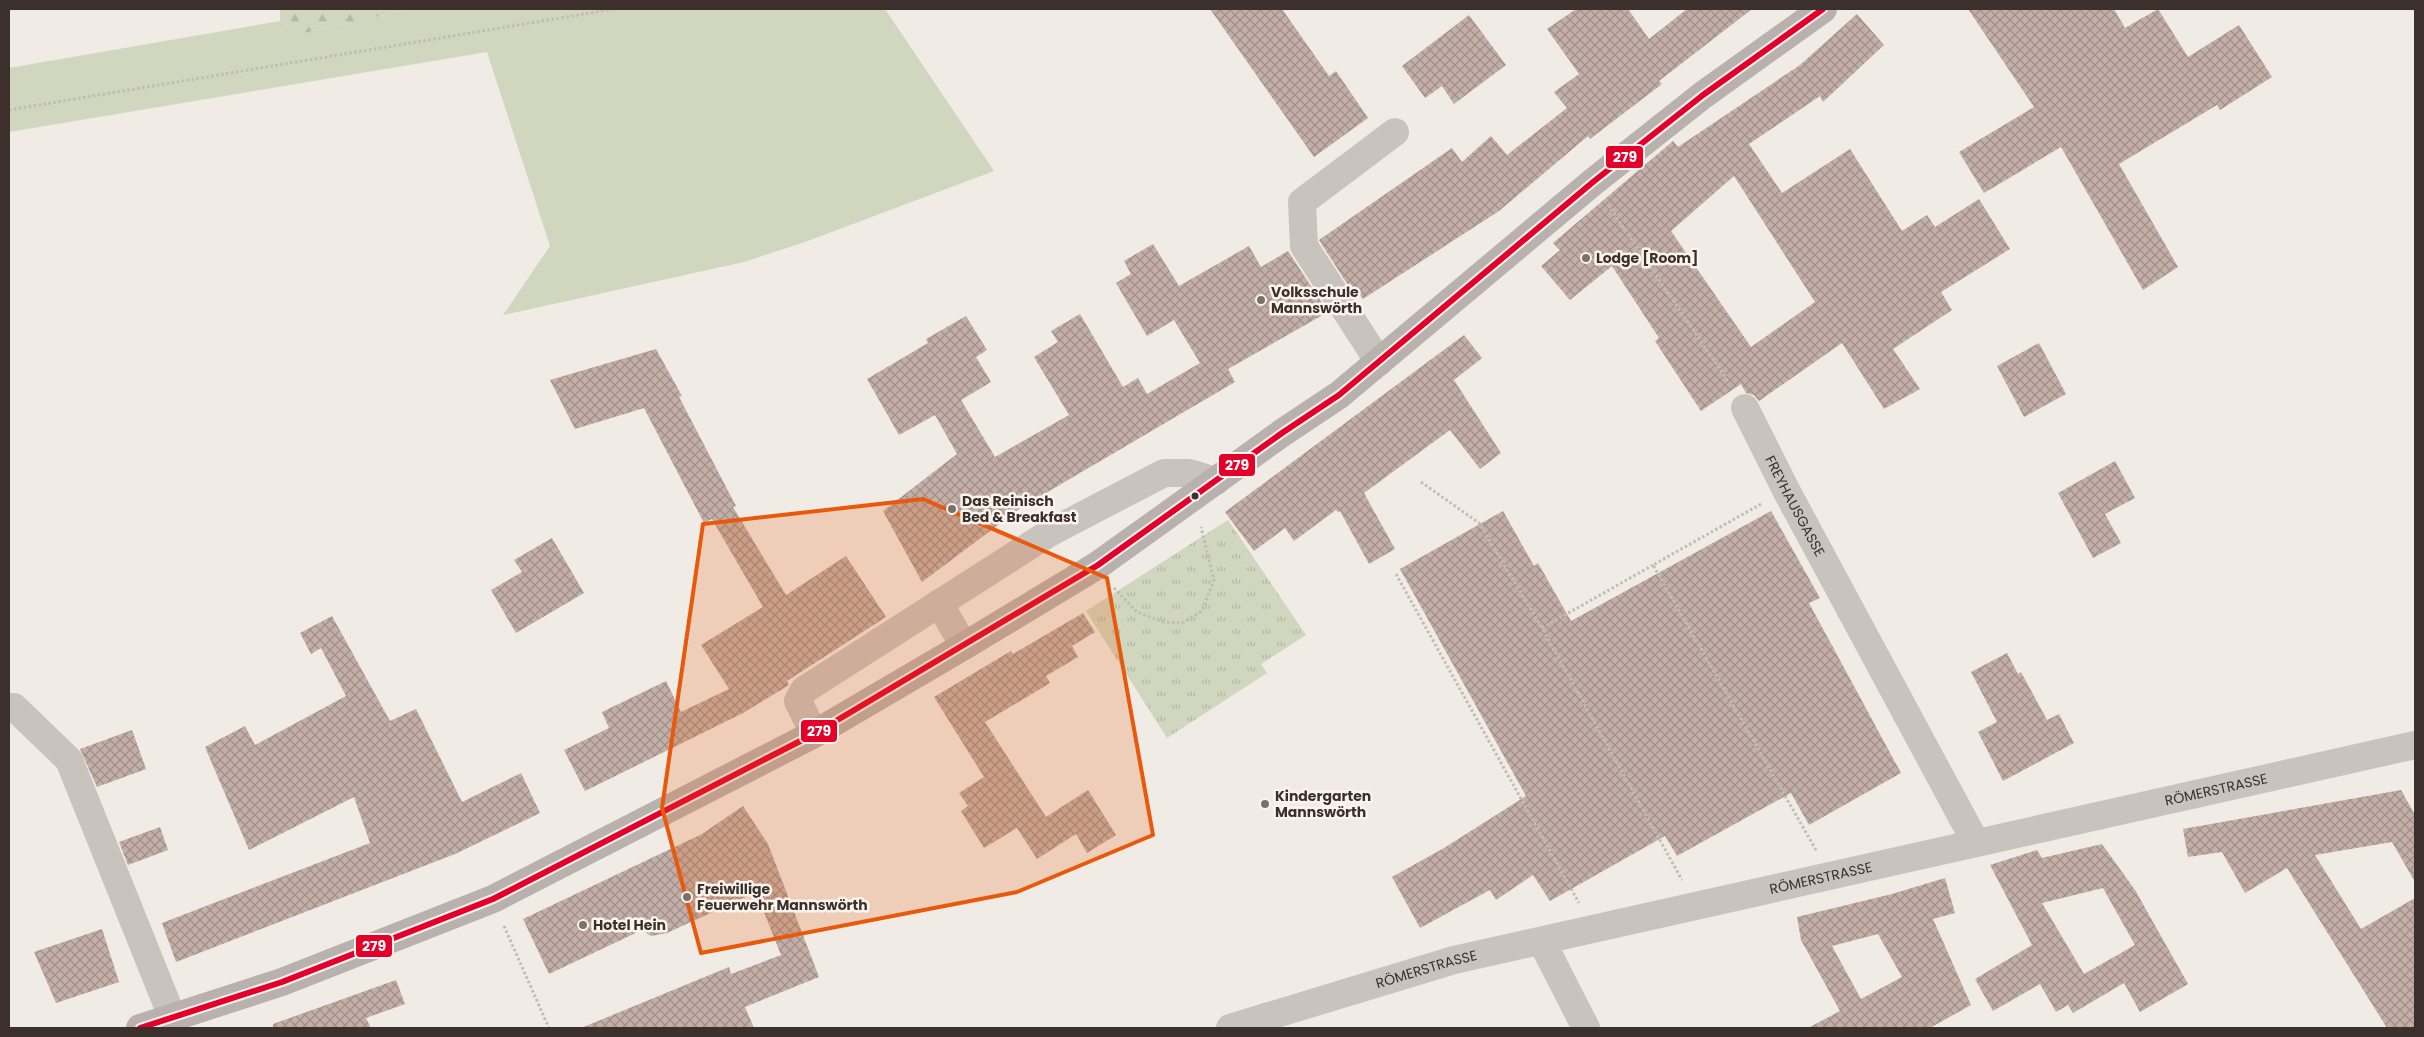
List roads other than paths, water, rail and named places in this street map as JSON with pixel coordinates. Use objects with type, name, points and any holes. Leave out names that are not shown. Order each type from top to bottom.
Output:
[{"type":"main road","points":[[140,1028],[282,982],[492,899],[814,734],[1098,565],[1339,394],[1593,182],[1703,95],[1816,11]]},
{"type":"street","points":[[1379,362],[1304,246],[1302,202],[1395,132]]},
{"type":"street","name":"FREYHAUSGASSE","points":[[1745,408],[1786,490],[1976,843]]},
{"type":"street","points":[[814,734],[798,701],[804,690],[1051,532],[1164,473],[1189,473],[1216,481]]},
{"type":"street","points":[[939,603],[964,646]]},
{"type":"street","points":[[14,707],[69,760],[173,1018]]},
{"type":"street","name":"RÖMERSTRASSE","points":[[1230,1028],[1454,960],[1542,942],[2415,745]]},
{"type":"street","points":[[1542,942],[1586,1028]]},
{"type":"place","name":"Lodge [Room]","points":[[1586,258]]},
{"type":"place","name":"Volksschule Mannswörth","points":[[1261,300]]},
{"type":"place","name":"Das Reinisch Bed & Breakfast","points":[[952,509]]},
{"type":"place","name":"Kindergarten Mannswörth","points":[[1265,804]]},
{"type":"place","name":"Freiwillige Feuerwehr Mannswörth","points":[[687,897]]},
{"type":"place","name":"Hotel Hein","points":[[583,925]]}]
